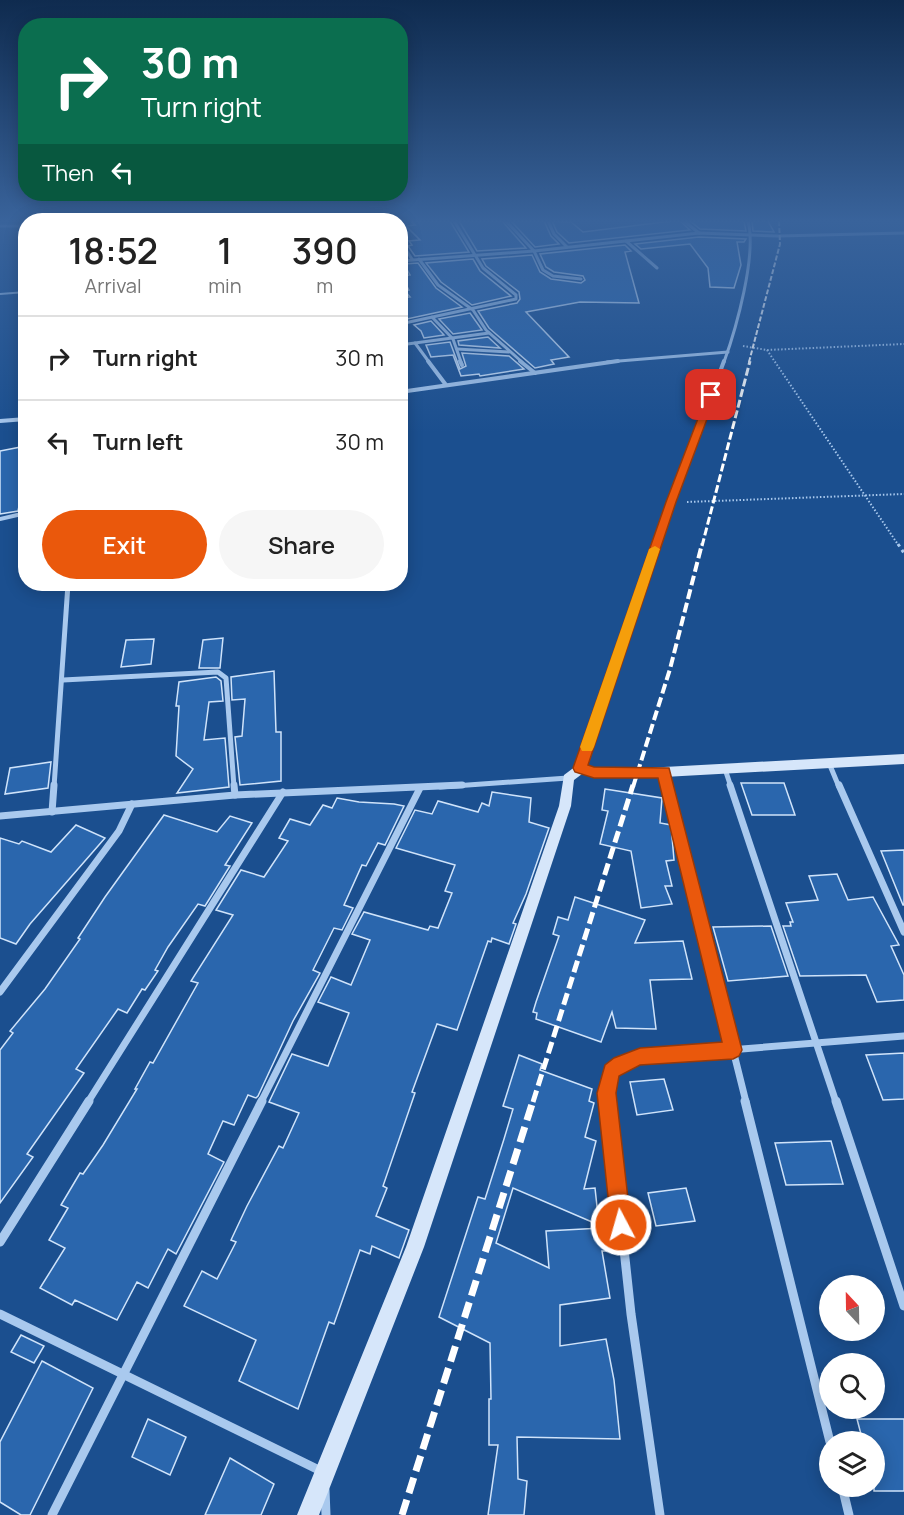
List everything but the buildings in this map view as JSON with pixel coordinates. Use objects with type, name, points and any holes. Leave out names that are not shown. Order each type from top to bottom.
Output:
[{"type":"street","points":[[447,292],[472,310],[489,333],[535,373]]},
{"type":"street","points":[[408,322],[516,299],[516,295],[512,292]]},
{"type":"street","points":[[308,1515],[415,1247],[565,806],[574,773],[671,502],[728,352],[743,292]]},
{"type":"street","points":[[432,317],[453,339],[462,365]]},
{"type":"street","points":[[408,344],[489,333]]},
{"type":"street","points":[[415,344],[446,385]]},
{"type":"street","points":[[457,349],[509,352]]},
{"type":"street","points":[[408,391],[622,360],[728,352]]},
{"type":"street","points":[[0,421],[18,419]]},
{"type":"street","points":[[0,519],[18,515]]},
{"type":"street","points":[[52,812],[69,591]]},
{"type":"street","points":[[63,680],[218,672],[226,678],[235,795]]},
{"type":"street","points":[[1,817],[235,795],[420,788],[574,773],[664,772],[904,759]]},
{"type":"street","points":[[829,763],[904,932]]},
{"type":"street","points":[[725,769],[904,1306]]},
{"type":"street","points":[[664,772],[827,1431]]},
{"type":"street","points":[[52,1515],[420,788]]},
{"type":"street","points":[[0,1242],[283,792]]},
{"type":"street","points":[[0,992],[118,831],[132,804]]},
{"type":"street","points":[[660,1515],[631,1314],[607,1093],[611,1071],[620,1064],[640,1057],[904,1036]]},
{"type":"street","points":[[0,1314],[325,1473]]},
{"type":"street","points":[[325,1473],[326,1515]]},
{"type":"street","points":[[845,1497],[849,1515]]},
{"type":"lane","points":[[0,294],[18,293]]},
{"type":"path","points":[[730,345],[767,350],[904,344]]},
{"type":"path","points":[[767,350],[904,553]]},
{"type":"path","points":[[671,502],[904,494]]},
{"type":"railway","points":[[749,362],[767,292]]},
{"type":"railway","points":[[702,546],[750,361]]},
{"type":"railway","points":[[633,787],[670,669],[702,544]]},
{"type":"railway","points":[[533,1102],[633,785]]},
{"type":"railway","points":[[402,1515],[533,1101]]},
{"type":"slow traffic","points":[[587,747],[655,549]]},
{"type":"route","points":[[621,1225],[607,1093],[611,1071],[620,1064],[640,1057],[733,1050],[664,772],[594,773],[580,768],[671,502],[711,395]]}]
